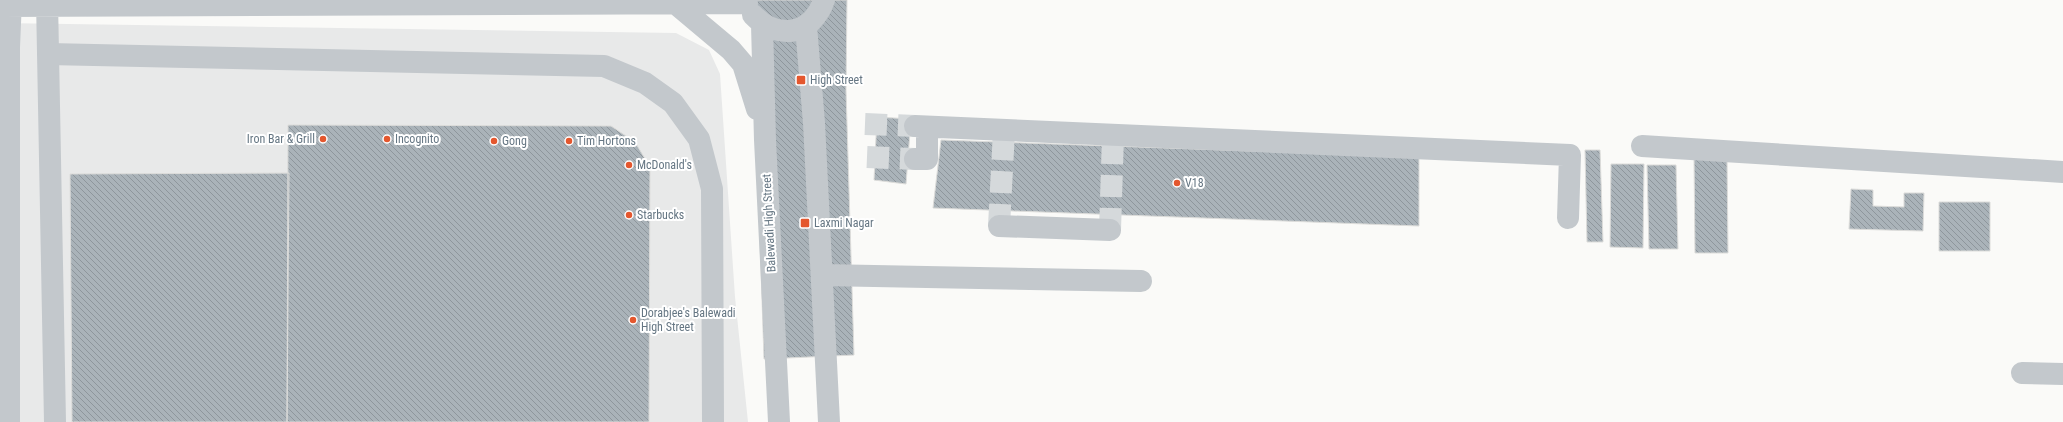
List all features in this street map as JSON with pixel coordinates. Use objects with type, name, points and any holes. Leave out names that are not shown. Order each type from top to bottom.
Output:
[{"type":"street","points":[[9,422],[8,4],[746,1],[752,14],[762,24],[784,32],[806,26],[815,19],[824,0]]},
{"type":"street","points":[[676,1],[731,50],[743,64],[755,100],[765,140]]},
{"type":"street","points":[[47,3],[55,422]]},
{"type":"street","name":"Balewadi High Street","points":[[762,24],[765,140],[779,422]]},
{"type":"street","points":[[806,26],[814,123],[829,422]]},
{"type":"street","points":[[48,54],[604,66],[645,83],[673,103],[699,139],[712,189],[713,422]]},
{"type":"street","points":[[915,160],[927,159],[921,126],[1570,156],[1568,218]]},
{"type":"street","points":[[1642,146],[2063,172]]},
{"type":"street","points":[[999,226],[1110,230]]},
{"type":"street","points":[[822,275],[1141,281]]},
{"type":"street","points":[[2022,373],[2063,374]]},
{"type":"shaded area","points":[[0,23],[676,33],[709,50],[720,74],[735,297],[748,422],[0,422]]},
{"type":"building","name":"Laxmi Nagar","points":[[756,0],[847,0],[846,90],[854,355],[764,359],[755,91]]},
{"type":"building","points":[[877,117],[911,119],[906,184],[874,180]]},
{"type":"building","points":[[288,125],[611,126],[635,142],[650,167],[649,422],[287,422]]},
{"type":"building","name":"V18","points":[[941,140],[1419,157],[1419,226],[933,208]]},
{"type":"building","points":[[1585,150],[1600,150],[1603,242],[1587,242]]},
{"type":"building","points":[[1694,157],[1727,157],[1728,253],[1695,253]]},
{"type":"building","points":[[1611,164],[1644,164],[1643,248],[1610,247]]},
{"type":"building","points":[[1647,165],[1676,165],[1678,249],[1649,249]]},
{"type":"building","points":[[289,173],[287,422],[72,422],[70,174]]},
{"type":"building","points":[[1851,189],[1873,190],[1873,206],[1904,207],[1904,193],[1924,193],[1923,231],[1849,229]]},
{"type":"building","points":[[1939,202],[1990,202],[1990,251],[1939,251]]},
{"type":"tunnel","points":[[865,124],[915,126]]},
{"type":"tunnel","points":[[999,226],[1004,131]]},
{"type":"tunnel","points":[[1110,230],[1113,136]]},
{"type":"tunnel","points":[[867,157],[915,159]]},
{"type":"place","name":"High Street","points":[[801,80]]},
{"type":"place","name":"Iron Bar & Grill","points":[[323,139]]},
{"type":"place","name":"Incognito","points":[[387,139]]},
{"type":"place","name":"Gong","points":[[494,141]]},
{"type":"place","name":"Tim Hortons","points":[[569,141]]},
{"type":"place","name":"McDonald's","points":[[629,165]]},
{"type":"place","name":"V18","points":[[1177,183]]},
{"type":"place","name":"Starbucks","points":[[629,215]]},
{"type":"place","name":"Laxmi Nagar","points":[[805,223]]},
{"type":"place","name":"Dorabjee's Balewadi High Street","points":[[633,320]]}]
